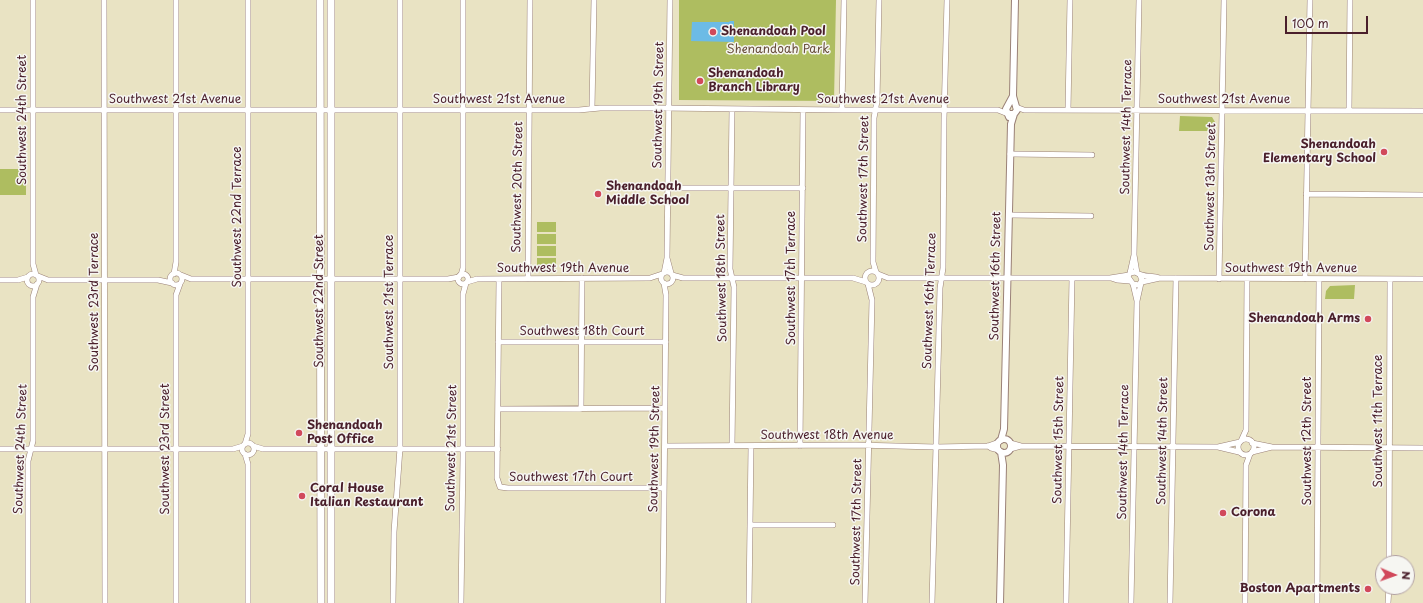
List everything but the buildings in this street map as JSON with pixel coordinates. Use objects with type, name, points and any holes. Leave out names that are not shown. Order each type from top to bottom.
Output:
[{"type":"main road","name":"Southwest 22nd Street","points":[[320,0],[321,603]]},
{"type":"main road","name":"Southwest 22nd Street","points":[[331,0],[332,603]]},
{"type":"street","name":"Southwest 24th Street","points":[[29,276],[33,264],[33,0]]},
{"type":"street","name":"Southwest 23rd Terrace","points":[[104,0],[105,603]]},
{"type":"street","points":[[173,284],[171,280],[176,262],[176,0]]},
{"type":"street","name":"Southwest 22nd Terrace","points":[[248,0],[248,434],[252,449]]},
{"type":"street","name":"Southwest 21st Terrace","points":[[393,603],[394,532],[400,448],[400,0]]},
{"type":"street","name":"Southwest 21st Street","points":[[461,603],[464,294],[463,0]]},
{"type":"street","name":"Southwest 20th Street","points":[[528,279],[530,0]]},
{"type":"street","points":[[592,108],[594,0]]},
{"type":"street","name":"Southwest 19th Street","points":[[663,273],[667,258],[670,0]]},
{"type":"street","points":[[842,110],[844,0]]},
{"type":"street","name":"Southwest 17th Street","points":[[868,273],[872,262],[874,118],[877,101],[879,0]]},
{"type":"street","name":"Southwest 16th Terrace","points":[[932,603],[940,288],[943,268],[947,0]]},
{"type":"street","name":"Southwest 16th Street","points":[[1004,441],[1015,0]]},
{"type":"street","points":[[1068,110],[1070,0]]},
{"type":"street","name":"Southwest 14th Terrace","points":[[1131,603],[1137,301],[1141,283],[1134,255],[1139,0]]},
{"type":"street","name":"Southwest 13th Street","points":[[1219,279],[1224,0]]},
{"type":"street","points":[[1305,279],[1310,0]]},
{"type":"street","points":[[1349,110],[1350,0]]},
{"type":"street","name":"Southwest 21st Avenue","points":[[0,110],[579,110],[592,108],[669,108],[803,110],[1423,111]]},
{"type":"street","name":"Southwest 18th Street","points":[[732,109],[730,270],[734,286],[732,446]]},
{"type":"street","name":"Southwest 17th Terrace","points":[[800,446],[803,110]]},
{"type":"street","points":[[1010,154],[1092,155]]},
{"type":"street","points":[[668,188],[803,188]]},
{"type":"street","points":[[1306,194],[1423,195]]},
{"type":"street","points":[[1009,216],[1091,216]]},
{"type":"street","name":"Southwest 14th Terrace","points":[[1134,255],[1129,274],[1137,301]]},
{"type":"street","name":"Southwest 19th Street","points":[[667,258],[672,274]]},
{"type":"street","points":[[18,280],[33,286],[48,280],[161,280],[176,285],[180,284],[182,279],[176,262]]},
{"type":"street","name":"Southwest 17th Street","points":[[872,262],[877,273]]},
{"type":"street","name":"Southwest 24th Street","points":[[33,264],[37,275]]},
{"type":"street","points":[[683,278],[668,272],[663,273],[661,278],[663,282],[671,282],[683,278],[853,278],[868,273],[877,273],[888,278],[1110,278],[1129,274]]},
{"type":"street","name":"Southwest 19th Avenue","points":[[1129,274],[1133,272],[1160,278]]},
{"type":"street","name":"Southwest 19th Avenue","points":[[650,278],[663,273]]},
{"type":"street","points":[[867,283],[865,278],[868,273]]},
{"type":"street","points":[[877,273],[880,278],[877,284]]},
{"type":"street","points":[[0,280],[18,280],[33,274],[48,280]]},
{"type":"street","points":[[671,282],[673,278],[672,274]]},
{"type":"street","points":[[37,275],[39,279],[37,284]]},
{"type":"street","points":[[161,280],[173,275],[180,275]]},
{"type":"street","name":"Southwest 19th Avenue","points":[[180,275],[191,279],[248,280],[650,278],[663,282]]},
{"type":"street","points":[[29,276],[27,280],[29,284]]},
{"type":"street","points":[[581,409],[582,278]]},
{"type":"street","points":[[853,278],[867,283],[877,284],[888,278]]},
{"type":"street","name":"Southwest 15th Street","points":[[1066,603],[1072,278]]},
{"type":"street","points":[[1110,278],[1132,282]]},
{"type":"street","name":"Southwest 19th Avenue","points":[[1132,282],[1137,285],[1160,278],[1423,279]]},
{"type":"street","name":"Southwest 14th Street","points":[[1170,603],[1176,278]]},
{"type":"street","name":"Southwest 19th Avenue","points":[[180,284],[191,279]]},
{"type":"street","points":[[0,449],[234,449],[244,445],[252,449],[498,449],[499,279]]},
{"type":"street","points":[[1245,603],[1246,465],[1254,447],[1246,430],[1247,279]]},
{"type":"street","name":"Southwest 12th Street","points":[[1317,603],[1319,279]]},
{"type":"street","name":"Southwest 11th Terrace","points":[[1389,555],[1390,279]]},
{"type":"street","name":"Southwest 19th Street","points":[[663,282],[666,295],[663,603]]},
{"type":"street","name":"Southwest 19th Street","points":[[666,295],[671,282]]},
{"type":"street","name":"Southwest 17th Street","points":[[867,283],[872,296]]},
{"type":"street","name":"Southwest 24th Street","points":[[29,284],[33,296]]},
{"type":"street","name":"Southwest 24th Street","points":[[28,603],[28,461],[33,434],[33,296],[37,284]]},
{"type":"street","name":"Southwest 23rd Street","points":[[173,284],[176,294],[176,603]]},
{"type":"street","name":"Southwest 23rd Street","points":[[176,294],[180,284]]},
{"type":"street","name":"Southwest 17th Street","points":[[865,603],[872,296],[877,284]]},
{"type":"street","name":"Southwest 18th Court","points":[[498,342],[666,342]]},
{"type":"street","points":[[498,409],[665,408]]},
{"type":"street","points":[[1246,430],[1238,447],[1246,465]]},
{"type":"street","name":"Southwest 22nd Terrace","points":[[244,453],[242,449],[248,434]]},
{"type":"street","points":[[1004,441],[1021,446],[1218,447],[1240,442],[1246,439],[1251,442],[1272,447],[1423,448]]},
{"type":"street","points":[[1004,441],[998,446],[1004,451]]},
{"type":"street","points":[[1000,603],[1004,441]]},
{"type":"street","name":"Southwest 18th Avenue","points":[[665,446],[936,447],[988,446],[1004,441]]},
{"type":"street","points":[[749,603],[751,446]]},
{"type":"street","name":"Southwest 18th Avenue","points":[[988,446],[1004,451]]},
{"type":"street","points":[[1004,451],[1021,446]]},
{"type":"street","points":[[1218,447],[1246,455],[1267,450],[1272,447]]},
{"type":"street","points":[[234,449],[248,455],[252,449]]},
{"type":"street","points":[[248,603],[248,464],[252,449]]},
{"type":"street","name":"Southwest 17th Court","points":[[498,449],[497,478],[499,485],[502,488],[664,488]]},
{"type":"street","points":[[244,453],[248,464]]},
{"type":"street","points":[[750,525],[833,525]]},
{"type":"green space","name":"Shenandoah Park","points":[[679,0],[836,0],[834,101],[679,100]]},
{"type":"green space","points":[[1180,116],[1212,117],[1215,122],[1215,131],[1179,131]]},
{"type":"green space","points":[[0,169],[26,169],[26,195],[0,195]]},
{"type":"green space","points":[[537,222],[556,222],[556,232],[537,232]]},
{"type":"green space","points":[[537,234],[556,234],[556,244],[537,244]]},
{"type":"green space","points":[[537,246],[556,246],[556,256],[537,256]]},
{"type":"green space","points":[[537,258],[556,258],[556,268],[537,268]]},
{"type":"green space","points":[[1355,285],[1354,299],[1325,299],[1326,291],[1330,286]]},
{"type":"water","name":"Shenandoah Pool","points":[[734,21],[734,42],[691,41],[692,22]]},
{"type":"place","name":"Shenandoah Pool","points":[[713,32]]},
{"type":"place","name":"Shenandoah Branch Library","points":[[700,81]]},
{"type":"place","name":"Shenandoah Elementary School","points":[[1384,152]]},
{"type":"place","name":"Shenandoah Middle School","points":[[598,194]]},
{"type":"place","name":"Shenandoah Arms","points":[[1368,319]]},
{"type":"place","name":"Shenandoah Post Office","points":[[299,433]]},
{"type":"place","name":"Coral House Italian Restaurant","points":[[302,496]]},
{"type":"place","name":"Corona","points":[[1223,513]]},
{"type":"place","name":"Boston Apartments","points":[[1368,589]]}]
